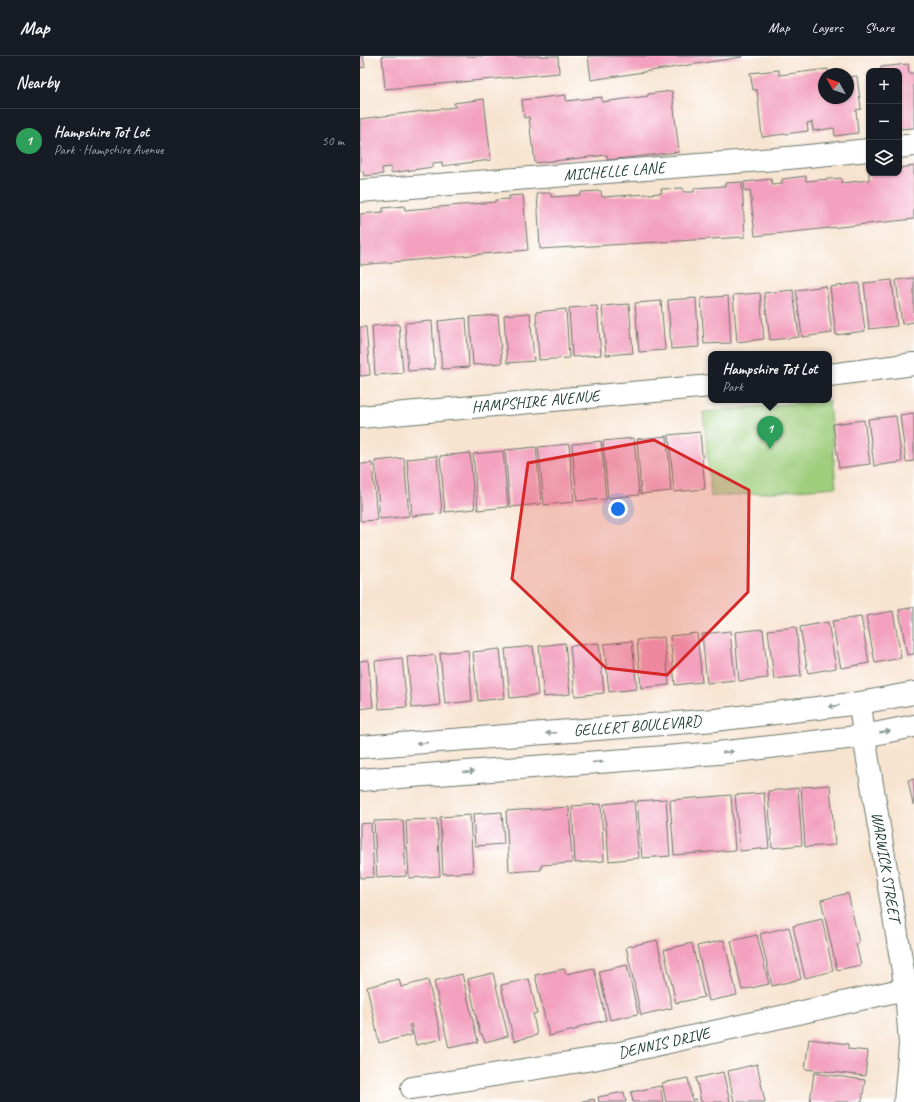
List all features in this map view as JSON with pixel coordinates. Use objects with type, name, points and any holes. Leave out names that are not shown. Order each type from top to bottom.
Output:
[{"type":"street","points":[[902,147],[914,145]]},
{"type":"street","name":"MICHELLE LANE","points":[[360,191],[866,150]]},
{"type":"street","points":[[832,375],[914,364]]},
{"type":"street","name":"HAMPSHIRE AVENUE","points":[[360,417],[708,386]]},
{"type":"street","name":"GELLERT BOULEVARD","points":[[360,747],[715,720],[860,703],[914,693]]},
{"type":"street","name":"WARWICK STREET","points":[[860,703],[864,736],[910,988],[910,1045],[905,1102]]},
{"type":"street","name":"GELLERT BOULEVARD","points":[[360,780],[710,753],[794,745],[864,736],[914,726]]},
{"type":"street","name":"DENNIS DRIVE","points":[[412,1088],[593,1059],[910,988]]},
{"type":"highlighted area","points":[[654,440],[749,490],[748,592],[667,675],[606,668],[512,579],[528,463]]},
{"type":"green space","points":[[798,403],[829,403],[836,487],[711,497],[703,412]]},
{"type":"building","points":[[360,56],[363,56],[365,67],[360,68]]},
{"type":"building","points":[[382,56],[558,56],[559,73],[385,89]]},
{"type":"building","points":[[588,56],[742,56],[742,57],[591,80]]},
{"type":"building","points":[[908,64],[909,73],[914,73],[914,128],[902,129],[902,68],[881,67]]},
{"type":"building","points":[[779,70],[779,75],[818,70],[818,104],[854,104],[854,76],[857,76],[861,109],[856,110],[858,133],[835,136],[834,128],[813,131],[812,122],[807,123],[808,131],[762,137],[757,90],[753,90],[750,73]]},
{"type":"building","points":[[672,91],[679,152],[608,160],[607,155],[535,163],[529,117],[524,118],[522,100],[566,95],[566,101],[602,97],[602,102],[648,96],[648,94]]},
{"type":"building","points":[[484,99],[491,160],[442,166],[442,162],[433,163],[433,167],[391,173],[391,167],[382,168],[383,174],[364,176],[363,171],[360,172],[360,119],[455,107],[454,103]]},
{"type":"building","points":[[914,166],[914,219],[755,236],[750,190],[745,191],[744,182],[771,179],[772,185],[782,184],[782,179],[806,176],[806,181],[841,178],[841,183],[869,180],[869,176],[902,176],[902,168]]},
{"type":"building","points":[[742,182],[745,237],[540,249],[537,193],[551,193],[551,197],[581,195],[581,192],[601,191],[602,197],[662,193],[661,189],[683,188],[684,192],[694,192],[694,188],[725,186],[725,183]]},
{"type":"building","points":[[523,195],[528,250],[360,265],[360,214],[383,212],[383,208],[404,206],[405,210],[495,202],[495,200],[509,199],[509,196]]},
{"type":"building","points":[[914,278],[914,322],[902,324],[896,280]]},
{"type":"building","points":[[892,280],[897,326],[869,329],[864,283]]},
{"type":"building","points":[[859,283],[865,331],[836,335],[830,287]]},
{"type":"building","points":[[826,286],[832,333],[802,337],[796,290]]},
{"type":"building","points":[[793,290],[799,337],[770,340],[764,293]]},
{"type":"building","points":[[760,293],[764,339],[737,342],[733,295]]},
{"type":"building","points":[[728,296],[731,343],[704,344],[701,298]]},
{"type":"building","points":[[696,298],[699,347],[671,349],[668,300]]},
{"type":"building","points":[[661,301],[665,350],[639,352],[635,303]]},
{"type":"building","points":[[629,304],[633,353],[606,355],[602,306]]},
{"type":"building","points":[[597,306],[601,355],[572,357],[569,308]]},
{"type":"building","points":[[566,309],[569,358],[539,360],[536,312]]},
{"type":"building","points":[[530,313],[534,361],[507,363],[504,315]]},
{"type":"building","points":[[498,315],[502,363],[473,365],[470,317]]},
{"type":"building","points":[[466,318],[469,367],[442,369],[438,321]]},
{"type":"building","points":[[432,321],[435,369],[408,371],[405,323]]},
{"type":"building","points":[[399,324],[403,373],[375,375],[372,326]]},
{"type":"building","points":[[360,327],[366,327],[370,375],[360,376]]},
{"type":"building","points":[[914,413],[914,461],[906,462],[900,415]]},
{"type":"building","points":[[896,416],[902,462],[874,466],[868,419]]},
{"type":"building","points":[[864,420],[870,464],[839,468],[833,424]]},
{"type":"building","points":[[700,432],[705,489],[674,492],[669,435]]},
{"type":"building","points":[[667,436],[671,491],[641,494],[637,439]]},
{"type":"building","points":[[634,438],[639,495],[608,498],[603,441]]},
{"type":"building","points":[[601,441],[606,499],[577,501],[572,444]]},
{"type":"building","points":[[569,444],[574,502],[544,505],[538,447]]},
{"type":"building","points":[[536,447],[541,504],[510,507],[505,450]]},
{"type":"building","points":[[503,451],[508,507],[478,510],[473,454]]},
{"type":"building","points":[[470,453],[475,509],[445,512],[440,456]]},
{"type":"building","points":[[437,456],[442,513],[412,516],[407,459]]},
{"type":"building","points":[[404,458],[409,516],[380,519],[375,461]]},
{"type":"building","points":[[372,463],[377,520],[360,521],[360,464]]},
{"type":"building","points":[[914,607],[914,654],[907,655],[899,610]]},
{"type":"building","points":[[893,611],[901,658],[875,663],[866,616]]},
{"type":"building","points":[[861,617],[869,663],[841,668],[832,621]]},
{"type":"building","points":[[828,622],[836,668],[808,673],[800,627]]},
{"type":"building","points":[[796,627],[801,676],[774,679],[768,630]]},
{"type":"building","points":[[763,629],[768,678],[739,681],[735,632]]},
{"type":"building","points":[[730,631],[735,680],[707,683],[702,634]]},
{"type":"building","points":[[697,633],[702,682],[675,685],[670,636]]},
{"type":"building","points":[[664,637],[669,685],[641,688],[637,640]]},
{"type":"building","points":[[632,641],[637,689],[609,692],[604,644]]},
{"type":"building","points":[[565,643],[570,694],[544,697],[539,646]]},
{"type":"building","points":[[599,643],[604,693],[575,696],[570,646]]},
{"type":"building","points":[[533,646],[538,695],[510,698],[505,649]]},
{"type":"building","points":[[500,649],[505,698],[478,701],[473,652]]},
{"type":"building","points":[[468,650],[472,701],[445,704],[440,653]]},
{"type":"building","points":[[435,655],[440,705],[412,708],[407,657]]},
{"type":"building","points":[[402,658],[407,707],[379,709],[375,661]]},
{"type":"building","points":[[368,660],[373,707],[360,709],[360,661]]},
{"type":"building","points":[[914,779],[914,805],[913,805],[908,780]]},
{"type":"building","points":[[830,785],[835,845],[805,847],[801,787]]},
{"type":"building","points":[[798,788],[802,845],[772,848],[768,791]]},
{"type":"building","points":[[764,793],[769,848],[740,851],[735,795]]},
{"type":"building","points":[[731,795],[735,850],[674,855],[670,800]]},
{"type":"building","points":[[666,799],[670,856],[642,858],[637,801]]},
{"type":"building","points":[[634,801],[639,858],[609,861],[604,804]]},
{"type":"building","points":[[601,804],[604,861],[575,863],[572,806]]},
{"type":"building","points":[[569,807],[572,863],[541,865],[541,870],[509,872],[506,811]]},
{"type":"building","points":[[502,812],[504,844],[475,846],[473,814]]},
{"type":"building","points":[[470,815],[473,872],[443,874],[440,817]]},
{"type":"building","points":[[437,819],[440,876],[409,878],[406,820]]},
{"type":"building","points":[[403,820],[406,876],[377,878],[374,821]]},
{"type":"building","points":[[371,823],[374,877],[360,878],[360,824]]},
{"type":"building","points":[[848,893],[859,943],[856,944],[861,965],[837,970],[821,900]]},
{"type":"building","points":[[822,919],[833,971],[805,978],[793,926]]},
{"type":"building","points":[[789,927],[801,979],[772,986],[760,934]]},
{"type":"building","points":[[757,935],[769,984],[742,990],[731,941]]},
{"type":"building","points":[[657,940],[672,1008],[641,1015],[626,947]]},
{"type":"building","points":[[724,940],[737,995],[709,1001],[697,946]]},
{"type":"building","points":[[692,943],[704,997],[676,1003],[664,950]]},
{"type":"building","points":[[627,965],[638,1014],[610,1020],[599,971]]},
{"type":"building","points":[[594,968],[606,1020],[549,1036],[535,975],[564,969],[566,974]]},
{"type":"building","points":[[493,973],[508,1036],[485,1042],[482,1034],[480,1034],[468,979]]},
{"type":"building","points":[[462,974],[478,1042],[449,1048],[434,981]]},
{"type":"building","points":[[399,979],[401,987],[428,980],[442,1039],[416,1045],[411,1024],[409,1025],[412,1035],[379,1043],[367,987]]},
{"type":"building","points":[[529,979],[537,1013],[533,1014],[537,1035],[514,1041],[501,985]]},
{"type":"building","points":[[809,1039],[848,1044],[848,1049],[868,1051],[865,1076],[805,1069]]},
{"type":"building","points":[[757,1064],[765,1102],[734,1102],[728,1071]]},
{"type":"building","points":[[723,1072],[730,1102],[701,1102],[696,1078]]},
{"type":"building","points":[[814,1073],[865,1080],[862,1102],[810,1102]]},
{"type":"building","points":[[688,1078],[692,1100],[696,1099],[697,1102],[666,1102],[662,1083]]},
{"type":"building","points":[[660,1086],[663,1102],[633,1102],[631,1092]]},
{"type":"building","points":[[624,1092],[626,1102],[599,1102],[598,1097]]},
{"type":"building","points":[[594,1099],[595,1102],[582,1102],[582,1101]]},
{"type":"place","name":"Hampshire Tot Lot","points":[[770,449]]}]
